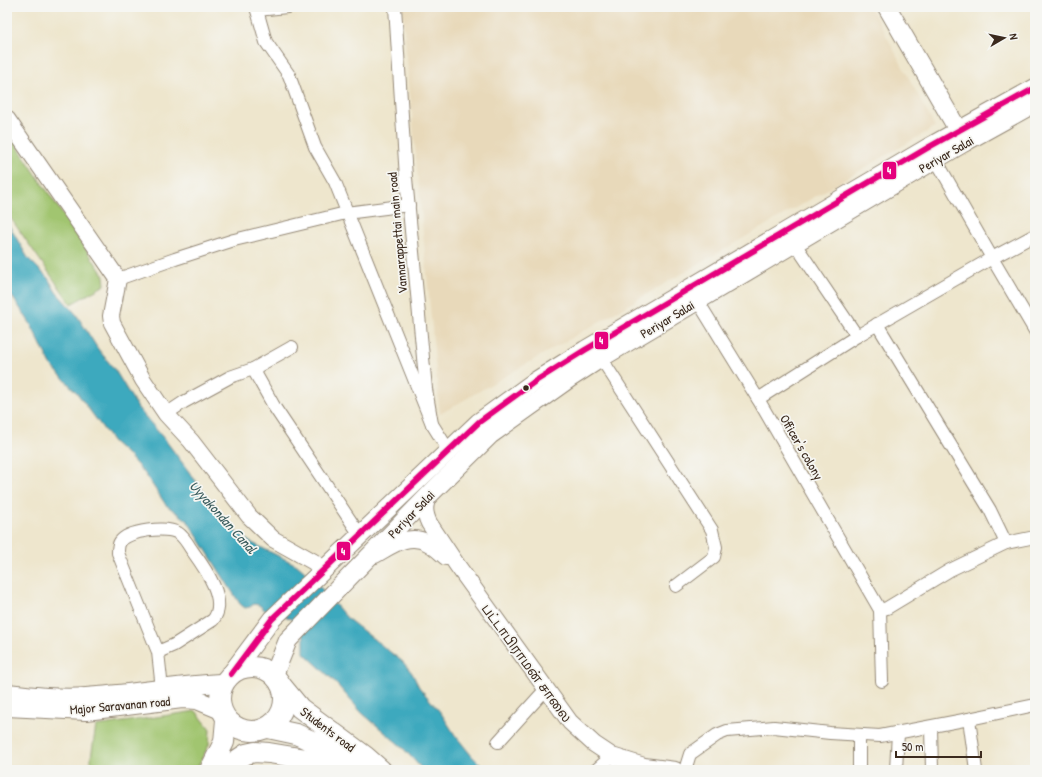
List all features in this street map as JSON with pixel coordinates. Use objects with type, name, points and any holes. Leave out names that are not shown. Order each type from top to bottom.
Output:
[{"type":"main road","points":[[887,7],[962,136]]},
{"type":"main road","name":"Periyar Salai","points":[[227,678],[272,619],[479,422],[534,382],[693,294],[962,136],[1035,88]]},
{"type":"main road","name":"Periyar Salai","points":[[962,136],[1035,103]]},
{"type":"main road","name":"Periyar Salai","points":[[277,680],[288,640],[429,495],[490,435],[693,294],[795,244],[932,153]]},
{"type":"main road","points":[[257,667],[266,670],[277,680],[284,694],[284,705],[280,715],[274,723],[262,730],[219,769],[224,742],[219,711],[220,692],[227,678],[240,669],[257,667]]},
{"type":"main road","name":"Major Saravanan road","points":[[7,693],[85,697],[200,684],[227,678]]},
{"type":"main road","name":"Students road","points":[[277,680],[300,708],[381,770]]},
{"type":"main road","name":"Major Saravanan road","points":[[7,707],[86,711],[182,699],[197,700],[219,711]]},
{"type":"main road","points":[[219,711],[234,727],[244,731],[262,730]]},
{"type":"main road","name":"Students road","points":[[262,730],[296,734],[323,746],[356,770]]},
{"type":"main road","points":[[219,769],[246,754],[255,752],[342,765],[356,770]]},
{"type":"street","points":[[287,7],[257,9],[266,42],[289,75],[315,148],[335,182],[346,213],[432,424]]},
{"type":"street","name":"Vannarappettai main road","points":[[395,7],[409,205],[426,389],[432,424],[449,451]]},
{"type":"street","points":[[7,119],[118,279],[111,316],[114,329],[142,380],[166,414],[191,442],[249,516],[273,539],[314,562],[322,570]]},
{"type":"street","points":[[932,153],[1035,331]]},
{"type":"street","points":[[118,279],[234,240],[346,213],[409,205]]},
{"type":"street","points":[[758,399],[877,324],[1035,235]]},
{"type":"street","points":[[795,244],[857,336]]},
{"type":"street","name":"Officer's colony","points":[[693,294],[758,399],[880,610]]},
{"type":"street","points":[[877,324],[990,510],[1006,543]]},
{"type":"street","points":[[166,414],[184,402],[230,378],[253,369],[292,347]]},
{"type":"street","points":[[600,358],[712,530],[716,547],[714,557],[676,586]]},
{"type":"street","points":[[253,369],[275,408],[360,535]]},
{"type":"street","points":[[429,495],[424,506],[426,515],[457,565]]},
{"type":"street","points":[[158,652],[174,645],[213,620],[219,610],[214,587],[202,563],[179,533],[171,530],[160,529],[146,531],[125,538],[120,542],[118,553],[158,652],[162,689]]},
{"type":"street","points":[[882,681],[880,610],[887,608],[950,570],[1006,543],[1035,537]]},
{"type":"street","points":[[365,561],[402,540],[414,539],[428,542],[457,565]]},
{"type":"street","name":"பட்டாபிராமன் சாலை","points":[[457,565],[570,722],[594,744],[612,756],[644,766],[675,770]]},
{"type":"street","points":[[498,742],[546,689]]},
{"type":"street","points":[[685,770],[690,754],[718,735],[727,731],[774,726],[880,736],[1035,705]]},
{"type":"street","points":[[969,719],[976,770]]},
{"type":"street","points":[[931,726],[932,770]]},
{"type":"street","points":[[896,770],[898,733]]},
{"type":"street","points":[[859,770],[860,735]]},
{"type":"street","points":[[596,770],[612,756]]},
{"type":"shaded area","points":[[402,7],[871,7],[935,127],[440,414]]},
{"type":"green space","points":[[7,131],[104,276],[105,285],[71,304],[7,213]]},
{"type":"green space","points":[[196,711],[210,729],[209,745],[196,770],[89,770],[96,726]]},
{"type":"water","name":"Uyyakondan Canal","points":[[7,222],[28,258],[48,278],[56,292],[76,314],[98,349],[115,370],[138,408],[166,441],[219,512],[236,532],[250,542],[297,565],[313,579],[348,619],[403,662],[412,673],[419,687],[441,713],[455,735],[471,755],[486,770],[423,770],[402,747],[362,713],[332,679],[304,653],[304,636],[291,619],[277,612],[267,612],[259,605],[254,604],[245,608],[240,604],[187,520],[166,505],[145,474],[130,457],[113,442],[77,393],[51,365],[30,323],[7,289]]},
{"type":"transit line","name":"4","points":[[231,674],[272,619],[479,422],[534,382],[585,350],[929,147],[1035,88]]}]
